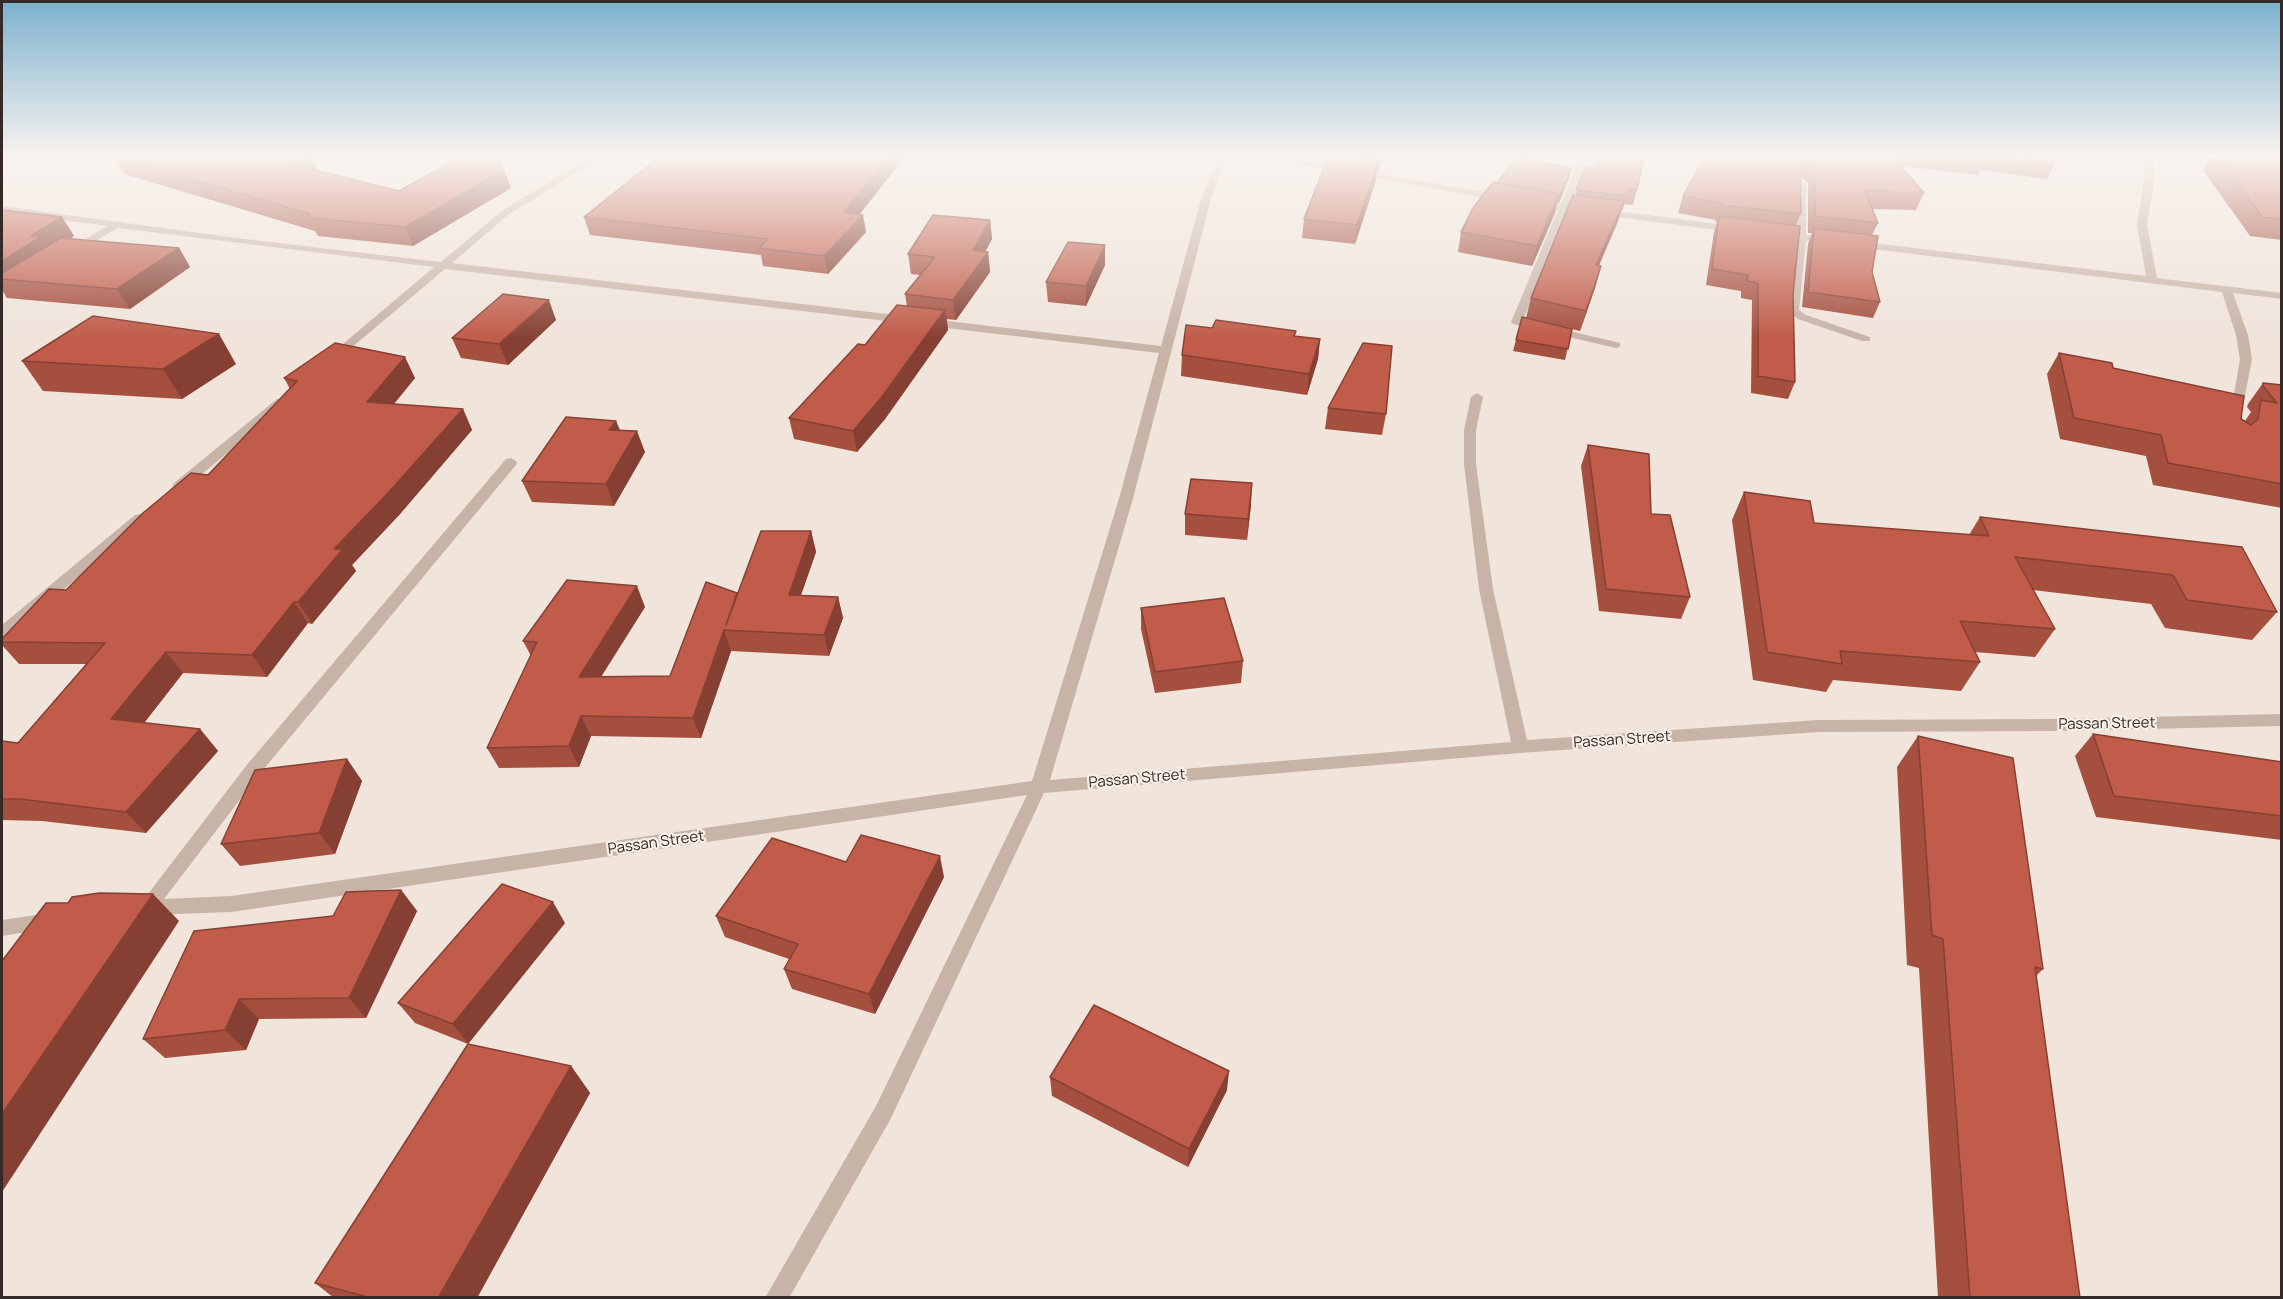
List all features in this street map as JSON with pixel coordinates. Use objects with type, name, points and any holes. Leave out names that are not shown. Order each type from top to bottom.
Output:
[{"type":"street","points":[[64,218],[1165,350]]},
{"type":"street","points":[[320,369],[499,218]]},
{"type":"street","points":[[776,1298],[883,1113],[1039,787],[1125,502],[1201,218]]},
{"type":"street","points":[[1559,218],[1517,322],[1616,345]]},
{"type":"street","points":[[1634,218],[1744,231]]},
{"type":"street","points":[[1801,218],[1793,311],[1802,317],[1866,339]]},
{"type":"street","points":[[2143,218],[2142,225],[2152,280]]},
{"type":"street","points":[[69,254],[117,225]]},
{"type":"street","points":[[1767,234],[1836,242]]},
{"type":"street","points":[[1848,243],[2282,296]]},
{"type":"street","points":[[2226,289],[2242,335],[2246,359],[2235,428]]},
{"type":"street","points":[[165,497],[293,392]]},
{"type":"street","points":[[1477,397],[1470,430],[1472,475],[1486,589],[1520,747]]},
{"type":"street","name":"Passan Street","points":[[511,462],[252,771],[141,908],[231,904],[1039,787],[1520,747],[1818,726],[2052,725],[2282,720]]},
{"type":"street","points":[[2,633],[147,512]]},
{"type":"street","points":[[2,928],[69,918]]},
{"type":"building","points":[[2,218],[61,218],[31,236],[42,236],[2,261]]},
{"type":"building","points":[[309,218],[421,218],[405,227]]},
{"type":"building","points":[[589,218],[861,218],[824,256],[759,248],[768,239]]},
{"type":"building","points":[[931,218],[990,220],[973,250],[988,252],[953,300],[905,294],[935,257],[908,254]]},
{"type":"building","points":[[1305,218],[1359,218],[1357,225]]},
{"type":"building","points":[[1468,218],[1549,218],[1537,246],[1461,232]]},
{"type":"building","points":[[1564,218],[1617,218],[1596,265],[1601,266],[1586,311],[1531,298]]},
{"type":"building","points":[[1719,218],[1800,226],[1793,294],[1795,382],[1758,376],[1758,283],[1747,281],[1748,275],[1712,269]]},
{"type":"building","points":[[1830,218],[1876,218],[1878,223]]},
{"type":"building","points":[[1814,228],[1878,236],[1872,272],[1880,302],[1808,292]]},
{"type":"building","points":[[61,238],[179,248],[117,289],[2,279],[2,273]]},
{"type":"building","points":[[1068,242],[1105,245],[1086,286],[1046,282]]},
{"type":"building","points":[[503,294],[549,300],[499,344],[452,338]]},
{"type":"building","points":[[897,305],[945,310],[881,398],[853,431],[789,418],[858,344],[865,345]]},
{"type":"building","points":[[93,316],[219,334],[163,369],[22,361]]},
{"type":"building","points":[[1522,317],[1572,329],[1568,349],[1516,340]]},
{"type":"building","points":[[1216,320],[1296,331],[1294,336],[1320,339],[1309,374],[1182,355],[1186,325],[1212,328]]},
{"type":"building","points":[[335,343],[405,357],[367,402],[463,409],[334,549],[343,549],[298,602],[294,602],[252,655],[166,652],[111,719],[200,729],[126,812],[20,799],[2,799],[2,741],[18,743],[105,643],[2,642],[2,639],[49,589],[66,590],[143,513],[191,473],[208,475],[297,381],[284,378]]},
{"type":"building","points":[[1363,343],[1392,346],[1386,414],[1328,408]]},
{"type":"building","points":[[2059,353],[2112,363],[2113,368],[2244,396],[2241,419],[2251,425],[2258,419],[2261,400],[2277,403],[2263,383],[2282,385],[2282,484],[2168,463],[2161,435],[2074,418]]},
{"type":"building","points":[[566,417],[616,421],[609,430],[637,431],[606,484],[522,481]]},
{"type":"building","points":[[1588,445],[1649,454],[1651,514],[1670,515],[1690,597],[1606,589]]},
{"type":"building","points":[[1191,479],[1252,483],[1248,519],[1185,514]]},
{"type":"building","points":[[1744,492],[1810,501],[1814,523],[1989,536],[1980,517],[2242,547],[2277,612],[2187,600],[2173,575],[2015,557],[2055,629],[1960,621],[1980,662],[1840,651],[1842,664],[1767,652]]},
{"type":"building","points":[[761,531],[811,531],[789,595],[838,597],[824,635],[724,630],[693,718],[581,716],[569,746],[487,748],[537,642],[523,641],[567,580],[637,586],[579,677],[670,676],[706,582],[737,593],[726,625]]},
{"type":"building","points":[[1224,598],[1243,661],[1155,672],[1141,608]]},
{"type":"building","points":[[2093,734],[2282,762],[2282,816],[2114,796]]},
{"type":"building","points":[[1918,736],[2013,758],[2043,969],[2035,967],[2080,1298],[1970,1298],[1943,939],[1932,935]]},
{"type":"building","points":[[347,759],[319,833],[221,844],[255,770]]},
{"type":"building","points":[[861,835],[940,856],[869,994],[784,969],[798,944],[716,916],[772,838],[846,862]]},
{"type":"building","points":[[502,884],[553,902],[453,1024],[398,1003]]},
{"type":"building","points":[[401,890],[349,998],[239,999],[225,1030],[143,1039],[194,931],[333,916],[346,892]]},
{"type":"building","points":[[99,893],[153,894],[2,1114],[2,961],[46,903],[68,903],[72,897]]},
{"type":"building","points":[[1094,1005],[1229,1071],[1189,1149],[1050,1077]]},
{"type":"building","points":[[468,1044],[571,1066],[438,1298],[371,1298],[315,1283]]}]
